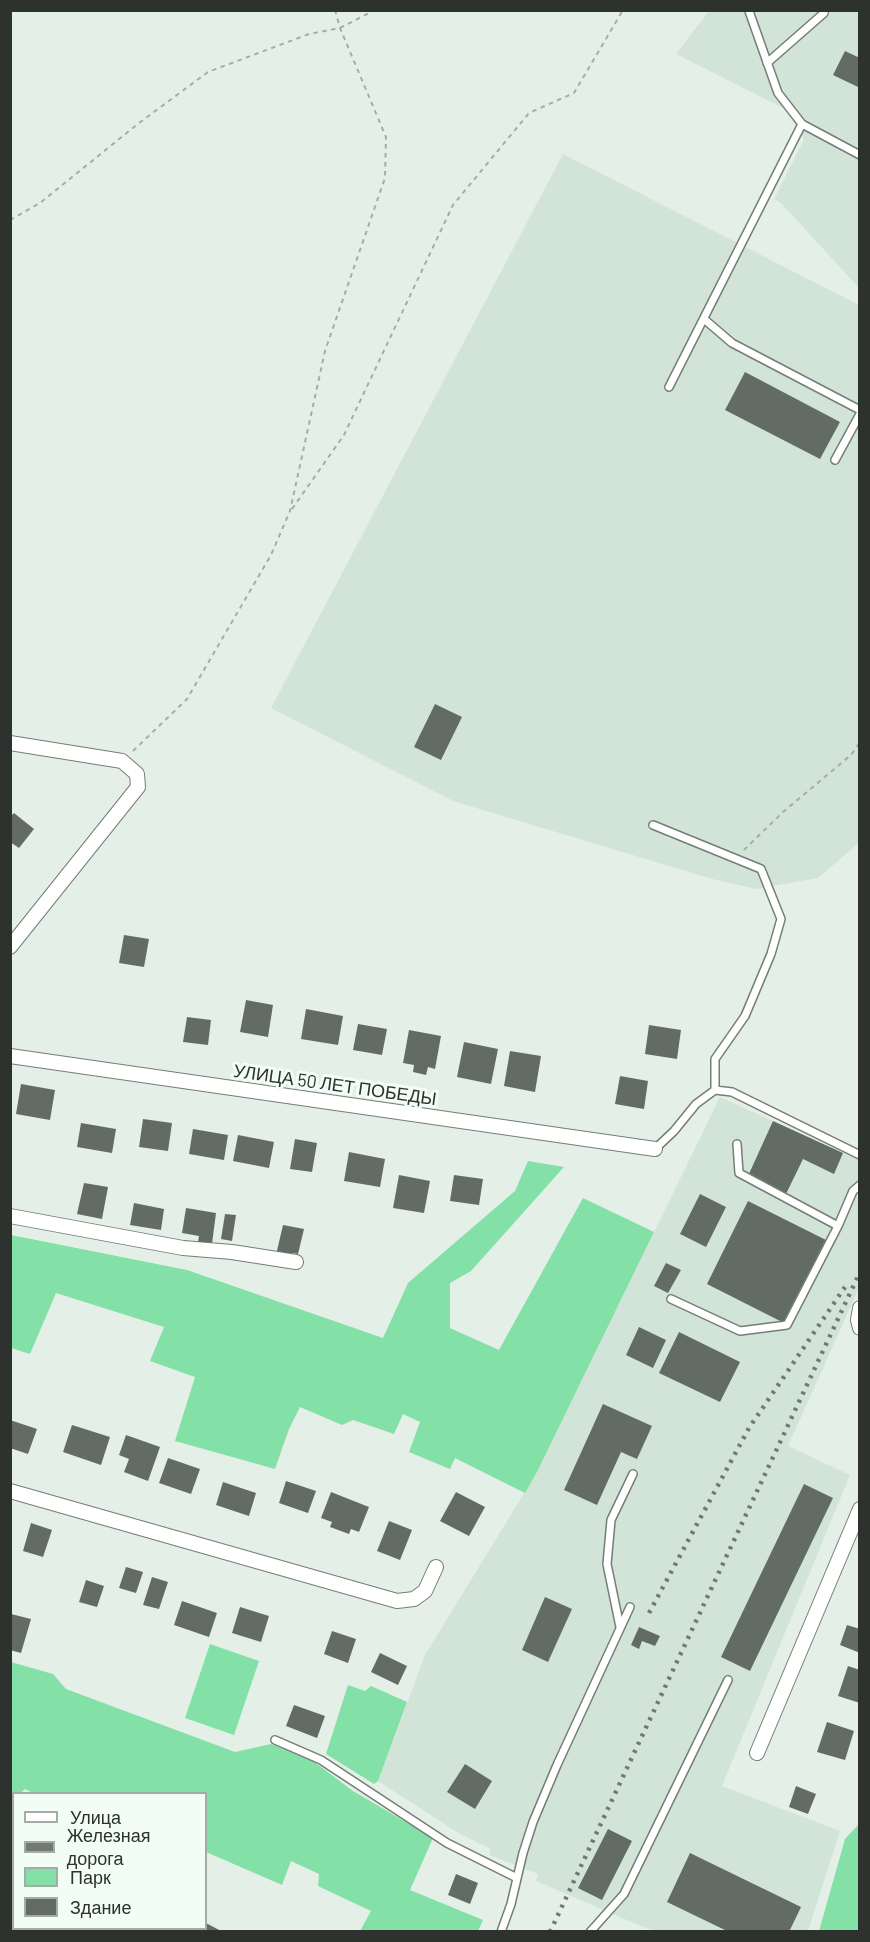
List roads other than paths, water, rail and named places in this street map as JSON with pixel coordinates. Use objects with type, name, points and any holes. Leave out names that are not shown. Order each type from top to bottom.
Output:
[{"type":"street","points":[[10,743],[122,761],[137,774],[138,787],[10,947]]},
{"type":"street","name":"УЛИЦА 50 ЛЕТ ПОБЕДЫ","points":[[10,1056],[655,1149]]},
{"type":"street","points":[[10,1216],[183,1248],[232,1252],[296,1262]]},
{"type":"street","points":[[860,1308],[858,1320],[860,1328]]},
{"type":"street","points":[[10,1491],[397,1601],[414,1599],[425,1591],[436,1568]]},
{"type":"street","points":[[757,1753],[860,1509]]},
{"type":"lane","points":[[749,11],[778,93],[802,124],[859,155]]},
{"type":"lane","points":[[767,63],[824,13]]},
{"type":"lane","points":[[669,387],[802,124]]},
{"type":"lane","points":[[704,319],[732,343],[860,412],[835,460]]},
{"type":"lane","points":[[653,825],[761,868],[781,919],[771,954],[745,1016],[715,1059],[715,1090]]},
{"type":"lane","points":[[655,1149],[674,1131],[696,1104],[715,1090],[732,1092],[860,1155]]},
{"type":"lane","points":[[737,1144],[739,1173],[838,1226]]},
{"type":"lane","points":[[671,1299],[740,1331],[787,1325],[838,1226],[853,1191],[860,1185]]},
{"type":"lane","points":[[620,1627],[607,1564],[611,1520],[633,1474]]},
{"type":"lane","points":[[501,1932],[533,1822],[630,1607]]},
{"type":"lane","points":[[590,1932],[624,1894],[728,1680]]},
{"type":"lane","points":[[275,1740],[321,1760],[447,1843],[517,1878]]},
{"type":"railway","points":[[550,1932],[860,1272]]},
{"type":"railway","points":[[649,1613],[749,1428],[845,1287]]}]
